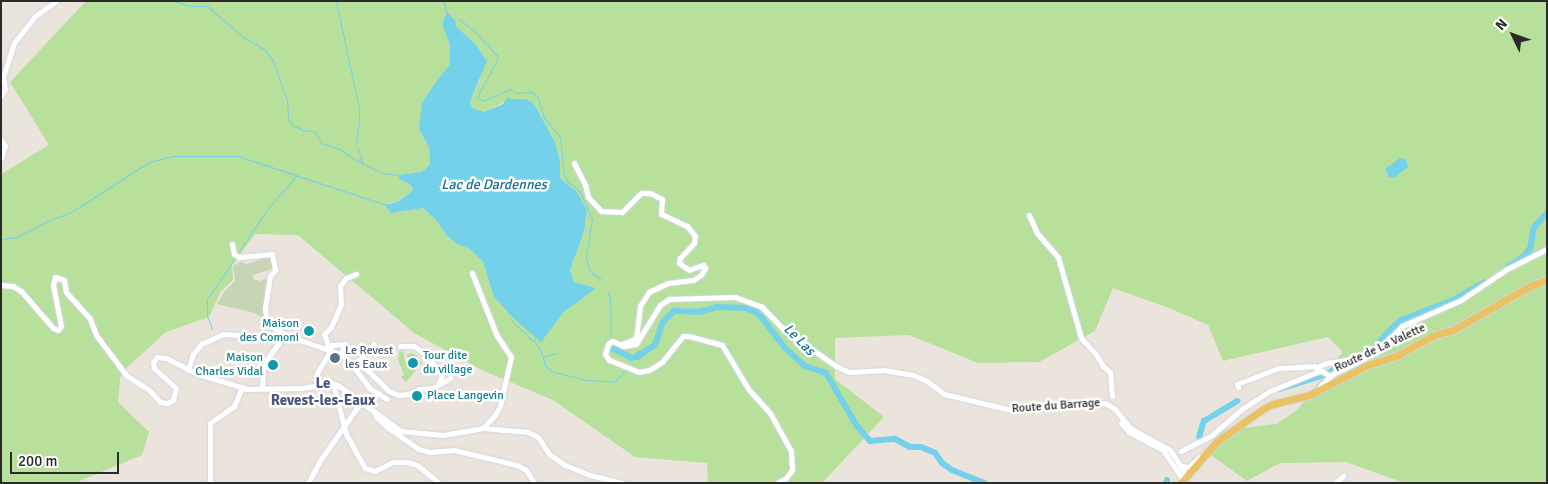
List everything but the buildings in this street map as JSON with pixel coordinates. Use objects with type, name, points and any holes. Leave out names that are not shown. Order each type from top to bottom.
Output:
[{"type":"main road","name":"Route de La Valette","points":[[1184,480],[1209,448],[1223,436],[1273,404],[1303,397],[1368,365],[1398,355],[1432,336],[1463,326],[1530,286],[1547,280]]},
{"type":"main road","name":"Route de La Valette","points":[[1184,480],[1204,460],[1223,436]]},
{"type":"street","points":[[1,96],[5,89],[3,77],[14,43],[34,17],[56,1]]},
{"type":"street","points":[[1,140],[5,146],[1,158]]},
{"type":"street","points":[[574,163],[585,185],[588,197],[601,211],[622,212],[640,194],[650,193],[662,199],[661,214],[682,222],[695,236],[694,243],[680,258],[679,263],[689,270],[703,265],[705,268],[701,275],[693,280],[668,283],[649,292],[640,306],[636,338],[620,345],[614,341],[610,343],[605,349],[607,358],[612,362],[635,371],[644,372],[662,362],[678,340],[685,336],[722,346],[749,390],[770,413],[791,451],[792,470],[786,478],[777,483]]},
{"type":"street","points":[[1029,216],[1037,233],[1058,257],[1080,336],[1095,353],[1103,366],[1110,372],[1112,396],[1110,406]]},
{"type":"street","points":[[232,244],[236,256],[272,254],[275,270],[270,276],[265,308],[268,324],[288,336],[341,354],[353,366],[369,388],[388,399]]},
{"type":"street","points":[[1319,390],[1328,374],[1377,352],[1402,326],[1462,300],[1508,270],[1547,249]]},
{"type":"street","points":[[472,273],[497,336],[511,357],[500,406],[483,428]]},
{"type":"street","points":[[329,350],[324,334],[331,327],[341,305],[340,286],[346,278],[356,274]]},
{"type":"street","points":[[1,285],[12,286],[21,291],[53,328],[58,330],[61,326],[53,284],[55,276],[64,280],[66,292],[90,320],[96,335],[119,366],[127,376],[149,390],[160,402],[167,403],[173,400],[176,388],[154,368],[153,362],[157,357],[166,358],[188,370],[242,388],[333,384],[340,386],[395,428],[413,434],[443,435],[483,428],[534,434],[552,457],[565,465],[590,475],[623,483]]},
{"type":"street","name":"Route du Barrage","points":[[620,345],[630,346],[638,342],[659,306],[669,299],[735,296],[762,307],[784,330],[836,366],[852,373],[884,370],[912,376],[927,381],[944,394],[1011,410],[1105,403],[1130,428],[1165,446],[1184,480]]},
{"type":"street","points":[[188,370],[194,354],[201,344],[223,334],[238,335]]},
{"type":"street","points":[[262,387],[263,370],[267,359],[280,341],[288,336]]},
{"type":"street","points":[[318,386],[317,373],[332,345],[345,344],[341,354]]},
{"type":"street","points":[[353,366],[374,344]]},
{"type":"street","points":[[400,346],[414,346],[425,354],[442,375],[438,385]]},
{"type":"street","points":[[358,361],[389,391],[398,395],[438,385],[450,378]]},
{"type":"street","points":[[1173,458],[1181,450],[1212,435],[1237,412],[1266,393],[1318,369],[1326,363],[1350,363]]},
{"type":"street","points":[[1238,387],[1237,384],[1279,368],[1318,369],[1328,374]]},
{"type":"street","points":[[333,384],[345,431],[357,457],[366,470],[375,471],[393,462],[407,462],[417,465],[439,483]]},
{"type":"street","points":[[210,483],[210,423],[234,406],[242,388]]},
{"type":"street","points":[[1105,403],[1112,396]]},
{"type":"street","points":[[308,483],[361,402]]},
{"type":"street","points":[[374,411],[374,416],[418,450],[430,452],[454,450],[517,465],[526,470],[534,483]]},
{"type":"street","points":[[1180,466],[1190,466],[1209,448]]},
{"type":"street","name":"Route du Barrage","points":[[1173,458],[1180,466],[1184,480]]},
{"type":"street","points":[[1335,483],[1343,476]]},
{"type":"green space","points":[[86,1],[1547,1],[1547,483],[1404,483],[1346,462],[1280,463],[1247,481],[1208,453],[1219,431],[1277,424],[1298,409],[1343,352],[1328,337],[1223,361],[1208,325],[1169,308],[1113,288],[1095,331],[1039,362],[978,363],[909,335],[835,338],[835,379],[884,417],[822,483],[796,483],[782,480],[775,483],[708,483],[707,463],[635,457],[553,400],[484,371],[414,333],[298,235],[255,234],[232,265],[233,280],[221,291],[209,317],[166,332],[121,373],[118,402],[149,432],[142,455],[75,483],[1,483],[1,174],[49,145],[10,82]],"holes":[[[447,12],[456,26],[476,45],[480,80],[470,102],[472,109],[484,112],[510,99],[526,99],[534,104],[555,142],[560,161],[560,178],[577,192],[587,211],[584,232],[570,270],[574,282],[595,288],[564,312],[541,341],[512,317],[494,297],[483,262],[470,249],[457,244],[447,236],[436,220],[423,208],[391,213],[388,203],[399,201],[413,190],[410,184],[400,180],[398,175],[421,172],[430,165],[429,147],[419,130],[435,83],[450,64],[450,45],[442,24]]]},
{"type":"green space","points":[[270,256],[274,268],[253,275],[253,279],[260,281],[268,278],[266,321],[255,313],[217,304],[224,292],[235,281],[233,266],[240,262],[247,264]]},
{"type":"green space","points":[[399,352],[404,353],[405,362],[408,361],[407,354],[411,353],[416,355],[422,363],[406,382],[401,377],[404,374],[398,360]]},
{"type":"water","name":"Lac de Dardennes","points":[[447,12],[455,20],[456,26],[476,45],[487,61],[470,102],[472,108],[484,112],[503,104],[508,96],[510,99],[526,99],[534,104],[555,142],[560,161],[560,178],[577,192],[587,211],[584,232],[570,270],[574,282],[596,288],[564,312],[541,342],[512,317],[494,297],[483,262],[470,249],[457,244],[447,236],[436,220],[423,208],[391,213],[385,205],[399,201],[413,190],[410,184],[400,180],[398,175],[421,172],[430,165],[429,147],[419,130],[422,103],[450,64],[450,45],[442,24]]},
{"type":"water","points":[[1400,158],[1406,159],[1408,167],[1394,178],[1389,177],[1385,169]]},
{"type":"water","points":[[643,350],[643,357],[639,360],[632,360],[636,352]]},
{"type":"waterway","points":[[174,1],[190,6],[207,6],[243,37],[264,49],[272,59],[287,100],[288,119],[293,125],[303,130],[315,132],[321,143],[340,149],[354,159],[382,173],[397,175]]},
{"type":"waterway","points":[[336,1],[359,108],[356,142]]},
{"type":"waterway","points":[[443,1],[447,12]]},
{"type":"waterway","points":[[459,19],[475,32],[497,56],[497,60],[477,97],[483,101],[510,89],[515,93],[532,92],[537,96],[544,118],[560,137],[564,174],[567,181],[580,192],[592,219],[586,258],[590,271],[602,280]]},
{"type":"waterway","points":[[357,146],[363,164]]},
{"type":"waterway","points":[[1,239],[17,237],[45,222],[73,211],[149,162],[173,156],[238,156],[386,205]]},
{"type":"waterway","points":[[238,253],[268,208],[297,175]]},
{"type":"waterway","points":[[1509,266],[1523,257],[1530,249],[1534,227],[1547,213]]},
{"type":"waterway","points":[[212,329],[207,315],[207,299],[236,257]]},
{"type":"waterway","points":[[1401,320],[1453,300],[1484,282]]},
{"type":"waterway","points":[[607,292],[610,298],[611,338]]},
{"type":"waterway","name":"Le Las","points":[[610,347],[632,358],[638,356],[655,345],[663,322],[674,311],[699,312],[717,307],[746,308],[756,312],[786,349],[805,366],[826,373],[857,426],[870,441],[895,439],[910,447],[921,447],[935,453],[942,463],[952,470],[984,483]]},
{"type":"waterway","points":[[510,319],[533,341]]},
{"type":"waterway","points":[[1280,389],[1321,376],[1372,352],[1386,334],[1400,321]]},
{"type":"waterway","points":[[535,337],[534,341],[540,349],[545,365],[551,371],[588,380],[614,382],[626,370]]},
{"type":"waterway","points":[[543,357],[556,353]]},
{"type":"waterway","points":[[1199,437],[1204,421],[1237,401]]},
{"type":"place","name":"Maison des Comoni","points":[[309,331]]},
{"type":"place","name":"Le Revest les Eaux","points":[[335,358]]},
{"type":"place","name":"Tour dite du village","points":[[413,363]]},
{"type":"place","name":"Maison Charles Vidal","points":[[273,365]]},
{"type":"place","name":"Place Langevin","points":[[417,396]]},
{"type":"district","name":"Le Revest-les-Eaux","points":[[323,392]]}]
